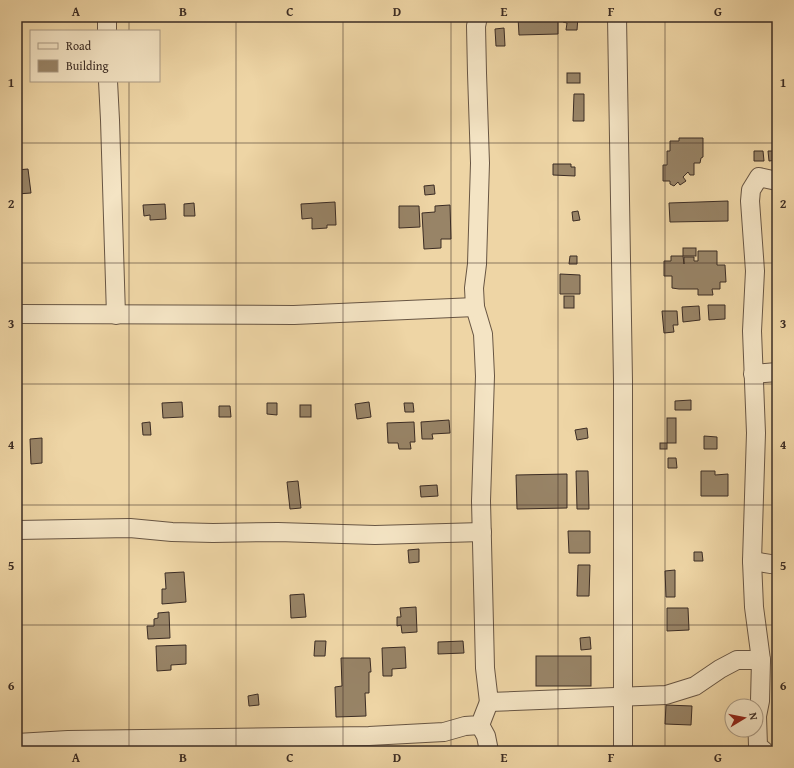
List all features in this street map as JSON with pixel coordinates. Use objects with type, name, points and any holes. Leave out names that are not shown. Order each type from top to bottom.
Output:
[{"type":"street","points":[[107,17],[107,30]]},
{"type":"street","points":[[478,17],[476,26],[480,163],[477,264],[474,288],[475,307],[483,334],[484,354],[482,532],[485,653],[489,702],[480,725],[486,736],[488,751]]},
{"type":"street","points":[[617,17],[623,381],[623,751]]},
{"type":"street","points":[[108,82],[116,315]]},
{"type":"street","points":[[764,751],[758,746],[760,660],[754,607],[752,562],[756,433],[752,331],[755,271],[751,190],[759,177],[777,181]]},
{"type":"street","points":[[17,314],[294,315],[475,307]]},
{"type":"street","points":[[753,374],[777,372]]},
{"type":"street","points":[[17,530],[130,528],[179,532],[375,535],[482,532]]},
{"type":"street","points":[[752,562],[777,565]]},
{"type":"street","points":[[489,702],[666,695],[695,686],[720,669],[737,660],[760,660]]},
{"type":"street","points":[[17,743],[68,740],[369,736],[444,732],[465,726],[480,725]]},
{"type":"building","points":[[518,17],[558,17],[558,34],[519,35]]},
{"type":"building","points":[[563,17],[578,17],[577,30],[566,30],[567,23],[563,22]]},
{"type":"building","points":[[504,28],[505,46],[496,46],[495,29]]},
{"type":"building","points":[[567,73],[580,73],[580,83],[567,83]]},
{"type":"building","points":[[574,94],[584,94],[584,121],[573,121]]},
{"type":"building","points":[[679,138],[703,138],[703,157],[701,158],[700,163],[694,163],[694,175],[690,175],[688,172],[683,177],[686,181],[680,185],[678,182],[674,186],[670,184],[670,181],[663,181],[663,165],[667,165],[667,151],[670,151],[670,141],[679,141]]},
{"type":"building","points":[[754,151],[763,151],[764,161],[754,161]]},
{"type":"building","points":[[768,151],[777,151],[777,160],[769,161]]},
{"type":"building","points":[[553,164],[571,164],[571,167],[575,167],[575,176],[553,175]]},
{"type":"building","points":[[28,169],[31,193],[17,194],[17,170]]},
{"type":"building","points":[[434,185],[435,194],[425,195],[424,186]]},
{"type":"building","points":[[728,201],[728,221],[670,222],[669,203]]},
{"type":"building","points":[[335,202],[336,225],[327,225],[327,228],[312,229],[312,218],[302,219],[301,204]]},
{"type":"building","points":[[194,203],[195,216],[184,216],[184,204]]},
{"type":"building","points":[[165,204],[166,219],[150,220],[150,215],[144,216],[143,205]]},
{"type":"building","points":[[450,205],[451,239],[441,239],[441,248],[424,249],[422,213],[435,212],[435,206]]},
{"type":"building","points":[[399,206],[419,206],[420,227],[399,228]]},
{"type":"building","points":[[578,211],[580,220],[573,221],[572,212]]},
{"type":"building","points":[[683,248],[696,248],[696,256],[683,256]]},
{"type":"building","points":[[698,251],[717,251],[717,265],[725,265],[726,282],[720,282],[720,289],[712,289],[713,295],[698,295],[698,289],[672,288],[672,276],[664,276],[664,261],[671,261],[671,256],[683,256],[684,264],[684,257],[694,257],[694,261],[698,261]]},
{"type":"building","points":[[570,256],[577,256],[577,264],[569,264]]},
{"type":"building","points":[[560,274],[580,275],[580,294],[560,294]]},
{"type":"building","points":[[564,296],[574,296],[574,308],[564,308]]},
{"type":"building","points":[[708,305],[725,305],[725,319],[709,320]]},
{"type":"building","points":[[699,306],[700,320],[683,322],[682,307]]},
{"type":"building","points":[[662,311],[677,311],[678,325],[673,325],[674,332],[664,333]]},
{"type":"building","points":[[691,400],[691,410],[675,410],[675,401]]},
{"type":"building","points":[[182,402],[183,417],[163,418],[162,403]]},
{"type":"building","points":[[369,402],[371,417],[357,419],[355,404]]},
{"type":"building","points":[[267,403],[277,403],[277,415],[267,414]]},
{"type":"building","points":[[404,403],[413,403],[414,412],[405,412]]},
{"type":"building","points":[[300,405],[311,405],[311,417],[300,417]]},
{"type":"building","points":[[219,406],[230,406],[231,417],[219,417]]},
{"type":"building","points":[[667,418],[676,418],[676,443],[667,443]]},
{"type":"building","points":[[449,420],[450,433],[432,434],[433,439],[422,439],[421,422]]},
{"type":"building","points":[[150,422],[151,435],[143,435],[142,423]]},
{"type":"building","points":[[414,422],[415,442],[410,442],[411,449],[399,449],[398,443],[388,443],[387,423]]},
{"type":"building","points":[[587,428],[588,438],[577,440],[575,430]]},
{"type":"building","points":[[704,436],[717,437],[717,449],[704,449]]},
{"type":"building","points":[[42,438],[42,463],[31,464],[30,439]]},
{"type":"building","points":[[660,443],[667,443],[667,449],[660,449]]},
{"type":"building","points":[[668,458],[676,458],[677,468],[668,468]]},
{"type":"building","points":[[576,471],[588,471],[589,509],[577,509]]},
{"type":"building","points":[[701,471],[715,471],[715,475],[728,474],[728,496],[701,496]]},
{"type":"building","points":[[567,474],[567,508],[517,509],[516,475]]},
{"type":"building","points":[[298,481],[301,508],[290,509],[287,482]]},
{"type":"building","points":[[437,485],[438,496],[421,497],[420,486]]},
{"type":"building","points":[[568,531],[590,531],[590,553],[569,553]]},
{"type":"building","points":[[419,549],[419,562],[409,563],[408,550]]},
{"type":"building","points":[[694,552],[702,552],[703,561],[694,561]]},
{"type":"building","points":[[578,565],[590,565],[589,596],[577,596]]},
{"type":"building","points":[[675,570],[675,597],[666,597],[665,571]]},
{"type":"building","points":[[184,572],[186,602],[162,604],[162,589],[166,589],[165,573]]},
{"type":"building","points":[[304,594],[306,617],[291,618],[290,595]]},
{"type":"building","points":[[416,607],[417,632],[402,633],[401,625],[397,626],[397,617],[401,617],[400,608]]},
{"type":"building","points":[[667,608],[688,608],[689,630],[667,631]]},
{"type":"building","points":[[169,612],[170,638],[148,639],[147,626],[154,626],[154,619],[158,618],[158,613]]},
{"type":"building","points":[[590,637],[591,649],[581,650],[580,638]]},
{"type":"building","points":[[315,641],[326,641],[325,656],[314,656]]},
{"type":"building","points":[[463,641],[464,653],[438,654],[438,642]]},
{"type":"building","points":[[186,645],[186,664],[171,665],[171,670],[157,671],[156,646]]},
{"type":"building","points":[[405,647],[406,668],[392,669],[392,676],[383,676],[382,648]]},
{"type":"building","points":[[536,656],[591,656],[591,686],[536,686]]},
{"type":"building","points":[[341,658],[370,658],[371,672],[369,672],[369,693],[365,693],[366,716],[336,717],[335,687],[342,686]]},
{"type":"building","points":[[258,694],[259,705],[249,706],[248,696]]},
{"type":"building","points":[[666,705],[692,706],[691,725],[665,724]]}]
